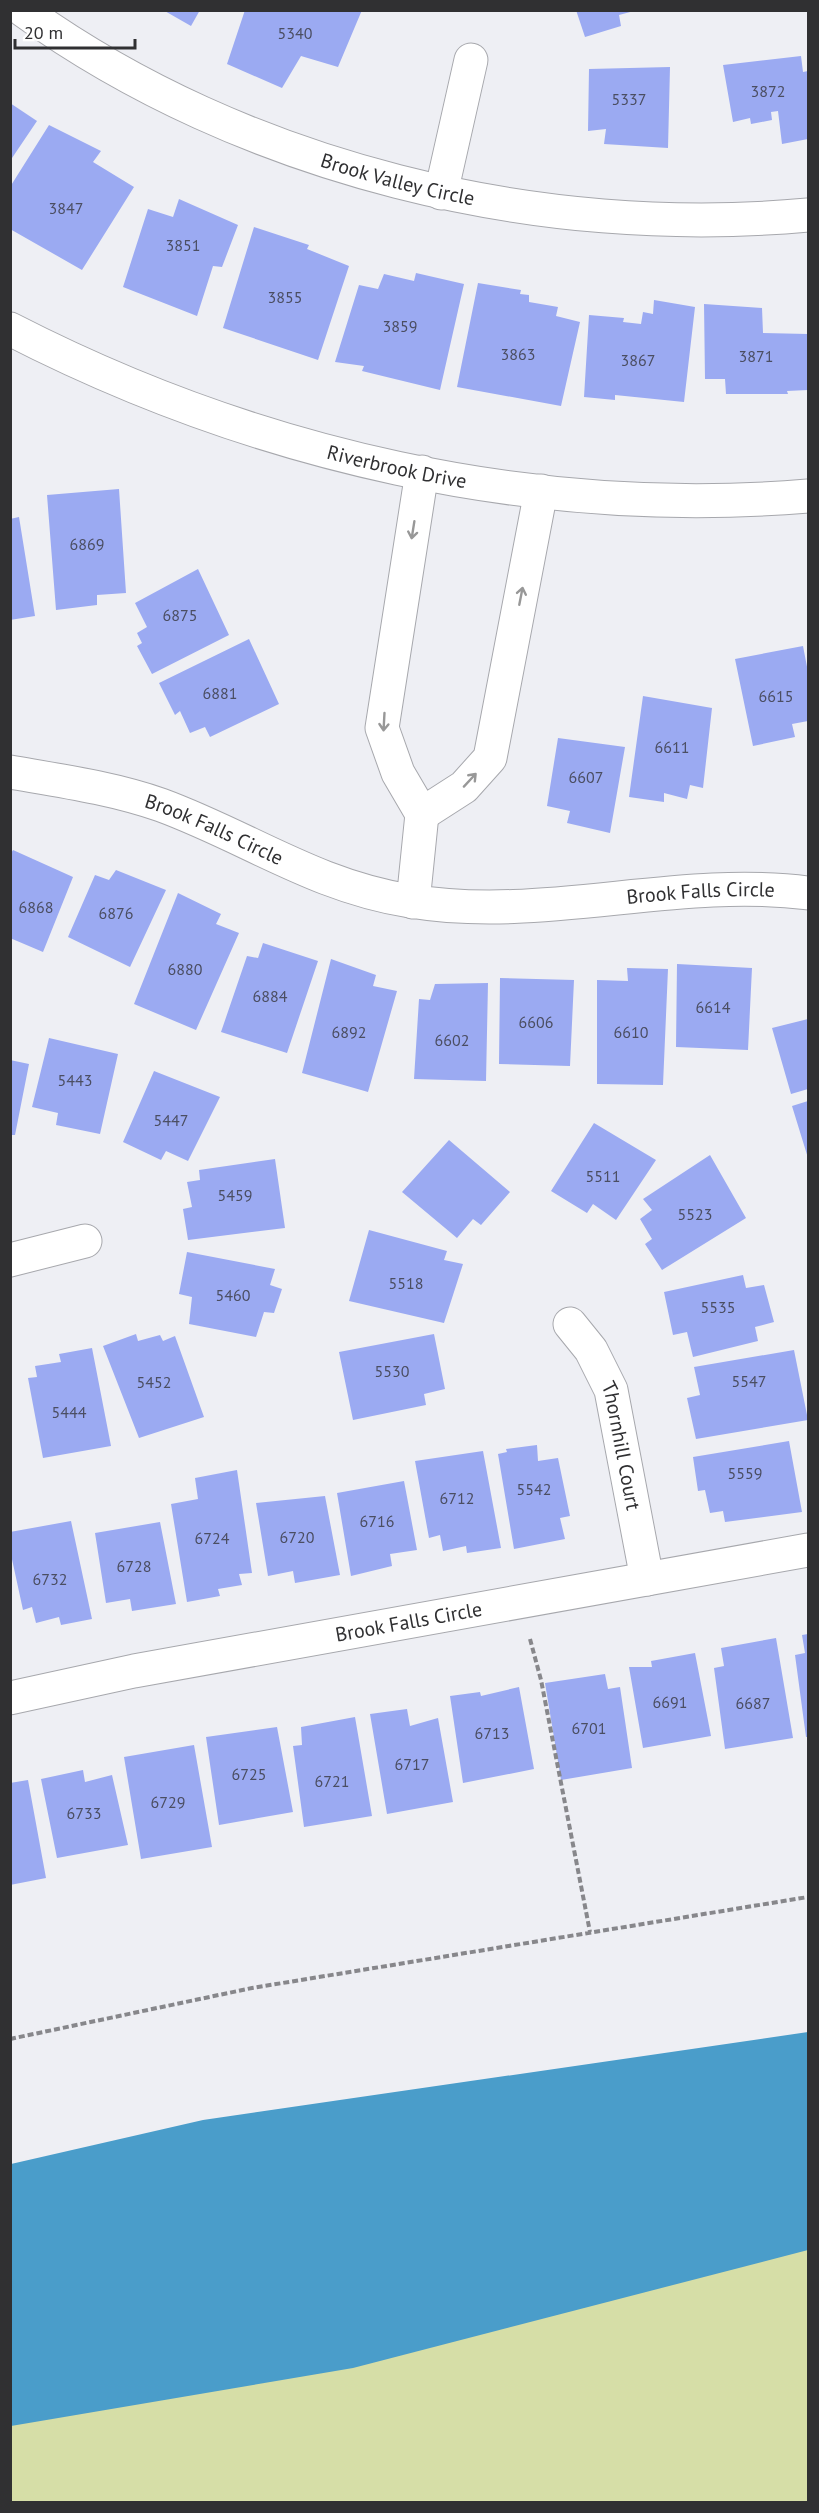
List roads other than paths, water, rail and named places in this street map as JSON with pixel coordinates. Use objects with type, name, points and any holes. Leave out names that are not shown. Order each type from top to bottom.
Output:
[{"type":"street","name":"Brook Valley Circle","points":[[23,10],[128,76],[242,131],[361,173],[441,193],[540,210],[643,220],[759,220],[808,215]]},
{"type":"street","points":[[441,193],[471,60]]},
{"type":"street","name":"Riverbrook Drive","points":[[10,329],[145,392],[252,431],[367,463],[516,489],[633,499],[761,500],[808,496]]},
{"type":"street","points":[[413,902],[422,814],[398,773],[382,728],[423,472]]},
{"type":"street","points":[[422,814],[464,787],[490,758],[541,491]]},
{"type":"street","name":"Brook Falls Circle","points":[[10,772],[101,787],[162,806],[321,878],[384,897],[413,902],[474,907],[524,905],[734,887],[808,893]]},
{"type":"street","points":[[10,1260],[85,1241]]},
{"type":"street","name":"Thornhill Court","points":[[570,1324],[591,1350],[611,1390],[647,1579]]},
{"type":"street","name":"Brook Falls Circle","points":[[10,1698],[134,1671],[808,1550]]},
{"type":"water","points":[[808,2032],[808,2250],[353,2368],[11,2426],[11,2164],[203,2120]]}]
